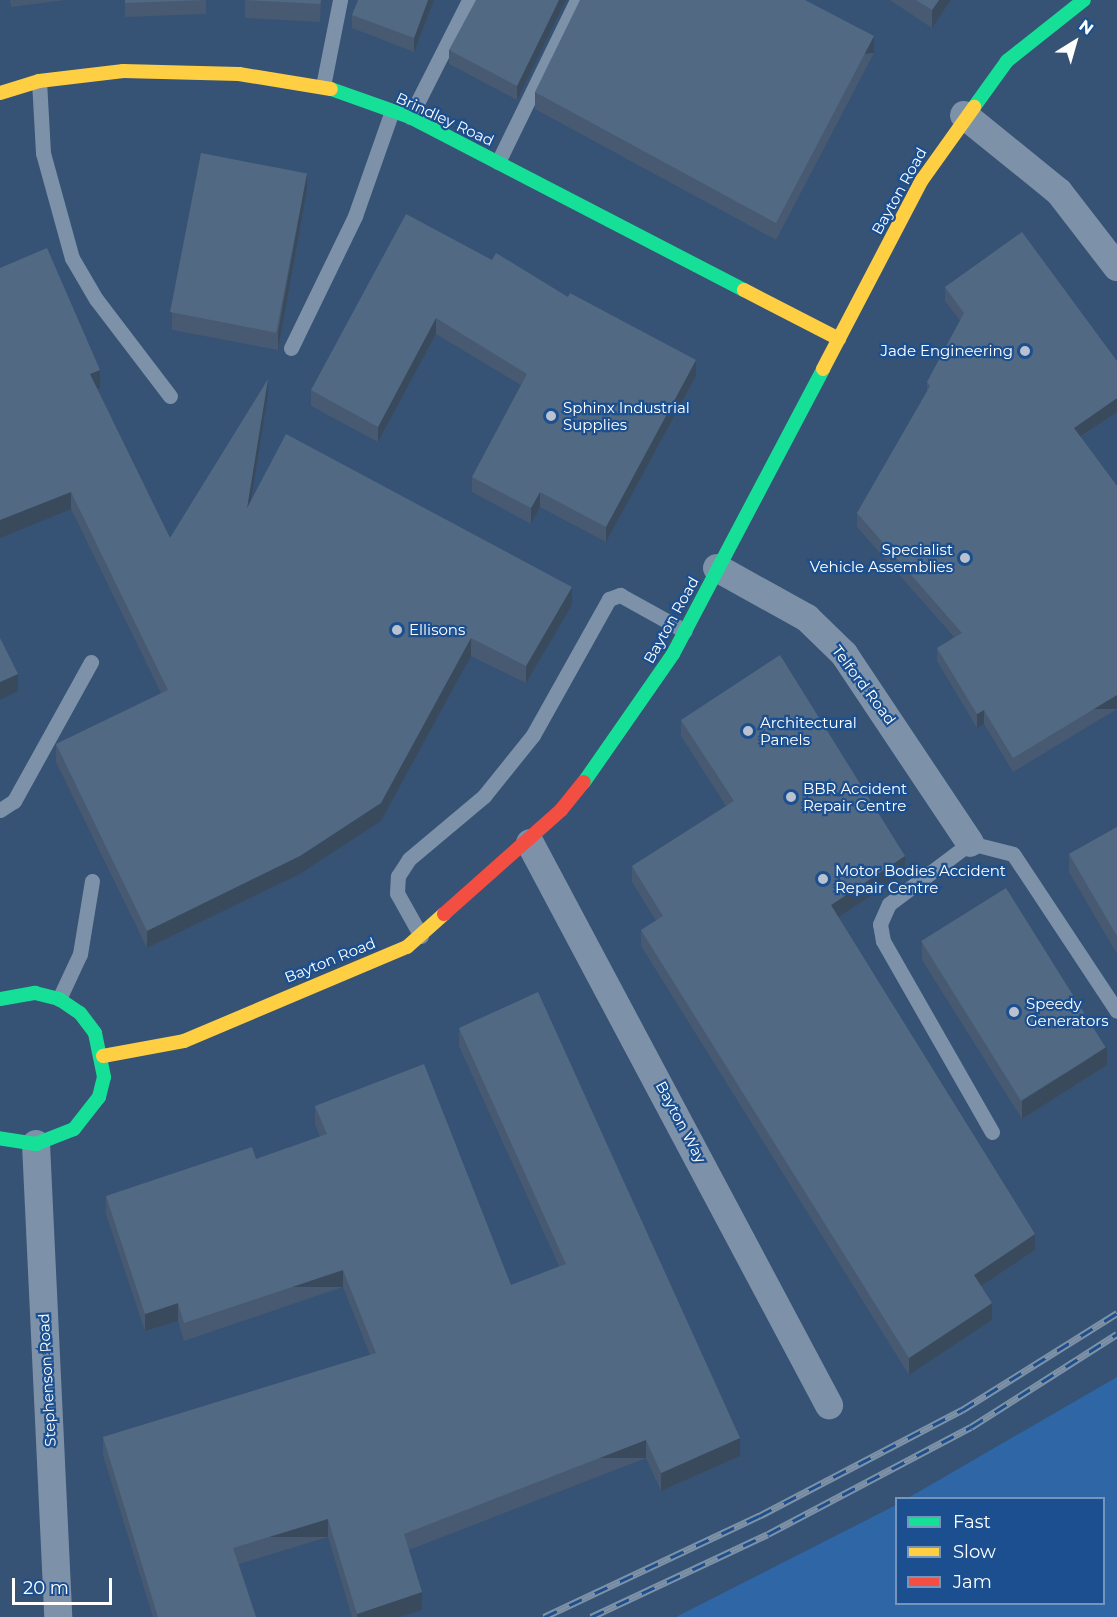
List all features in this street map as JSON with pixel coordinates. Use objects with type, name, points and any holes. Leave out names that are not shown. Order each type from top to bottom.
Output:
[{"type":"street","name":"Bayton Road","points":[[104,1056],[184,1041],[407,947],[530,843],[616,743],[685,631],[922,180],[964,115],[1007,61],[1084,0]]},
{"type":"street","name":"Brindley Road","points":[[0,93],[39,81],[123,71],[239,74],[323,86],[411,117],[839,339]]},
{"type":"street","points":[[964,115],[1059,192],[1117,267]]},
{"type":"street","name":"Telford Road","points":[[717,568],[807,618],[844,654],[970,843]]},
{"type":"street","name":"Bayton Way","points":[[530,843],[829,1405]]},
{"type":"street","points":[[0,999],[35,993],[59,999],[90,1026],[104,1056],[99,1097],[88,1115],[56,1139],[36,1144],[0,1138]]},
{"type":"street","name":"Stephenson Road","points":[[36,1144],[58,1617]]},
{"type":"lane","points":[[323,86],[340,0]]},
{"type":"lane","points":[[411,117],[469,0]]},
{"type":"lane","points":[[498,162],[578,0]]},
{"type":"lane","points":[[39,81],[43,153],[72,258],[170,396]]},
{"type":"lane","points":[[291,348],[355,216],[392,111]]},
{"type":"lane","points":[[421,936],[397,893],[398,876],[409,859],[484,796],[534,735],[609,599],[620,595],[685,631]]},
{"type":"lane","points":[[0,810],[14,801],[91,662]]},
{"type":"lane","points":[[992,1132],[883,941],[880,924],[889,904],[919,876],[970,843],[1013,854],[1117,1011]]},
{"type":"lane","points":[[59,999],[80,954],[92,881]]},
{"type":"shaded area","points":[[1117,1377],[1117,1617],[676,1617],[895,1506],[895,1605],[1105,1605],[1105,1497],[910,1497]]},
{"type":"building","points":[[125,0],[206,0],[125,3]]},
{"type":"building","points":[[245,0],[321,0],[320,4]]},
{"type":"building","points":[[358,0],[428,0],[414,38],[352,15]]},
{"type":"building","points":[[476,0],[559,0],[517,86],[449,50]]},
{"type":"building","points":[[580,0],[805,0],[874,36],[776,223],[535,92]]},
{"type":"building","points":[[916,0],[939,0],[932,10]]},
{"type":"building","points":[[201,153],[307,174],[276,333],[170,312]]},
{"type":"building","points":[[406,214],[492,260],[496,253],[568,297],[570,293],[696,360],[606,527],[540,492],[531,508],[472,477],[527,374],[436,318],[378,427],[311,390]]},
{"type":"building","points":[[1022,232],[1117,361],[1117,398],[1074,428],[1117,486],[1117,695],[1013,758],[984,710],[977,714],[937,648],[962,633],[857,513],[930,386],[927,382],[964,313],[945,287]]},
{"type":"building","points":[[47,248],[100,370],[90,374],[170,538],[268,379],[247,508],[286,434],[572,587],[526,666],[471,638],[381,803],[300,856],[147,931],[56,744],[168,690],[71,492],[0,520],[0,268]]},
{"type":"building","points":[[0,638],[18,674],[0,682]]},
{"type":"building","points":[[780,655],[905,856],[831,905],[1035,1234],[974,1275],[992,1303],[909,1358],[641,930],[663,916],[632,866],[734,801],[681,720]]},
{"type":"building","points":[[1117,827],[1117,936],[1069,854]]},
{"type":"building","name":"Speedy Generators","points":[[1006,888],[1106,1047],[1021,1100],[921,941]]},
{"type":"building","points":[[538,992],[740,1438],[661,1473],[646,1440],[404,1534],[422,1592],[357,1614],[328,1519],[233,1548],[256,1617],[158,1617],[103,1437],[376,1353],[343,1270],[184,1323],[178,1303],[145,1314],[106,1196],[252,1147],[256,1159],[327,1134],[315,1106],[424,1064],[511,1285],[566,1264],[459,1028]]},
{"type":"railway","points":[[544,1617],[759,1516],[962,1410],[1117,1313]]},
{"type":"railway","points":[[591,1617],[768,1534],[971,1427],[1117,1334]]},
{"type":"traffic: fast","points":[[974,107],[1007,61],[1084,0]]},
{"type":"traffic: fast","points":[[331,89],[410,117],[744,290]]},
{"type":"traffic: fast","points":[[584,782],[673,654],[823,369]]},
{"type":"traffic: fast","points":[[0,999],[35,993],[59,999],[80,1013],[95,1033],[104,1077],[99,1097],[74,1129],[36,1144],[0,1138]]},
{"type":"traffic: slow","points":[[0,93],[39,81],[123,71],[239,74],[331,89]]},
{"type":"traffic: slow","points":[[823,369],[922,180],[974,107]]},
{"type":"traffic: slow","points":[[744,290],[839,339]]},
{"type":"traffic: slow","points":[[103,1056],[184,1041],[407,947],[444,914]]},
{"type":"traffic: jam","points":[[444,914],[561,810],[584,782]]},
{"type":"place","name":"Jade Engineering","points":[[1025,351]]},
{"type":"place","name":"Sphinx Industrial Supplies","points":[[551,416]]},
{"type":"place","name":"Specialist Vehicle Assemblies","points":[[965,558]]},
{"type":"place","name":"Ellisons","points":[[397,630]]},
{"type":"place","name":"Architectural Panels","points":[[748,731]]},
{"type":"place","name":"BBR Accident Repair Centre","points":[[791,797]]},
{"type":"place","name":"Motor Bodies Accident Repair Centre","points":[[823,879]]},
{"type":"place","name":"Speedy Generators","points":[[1014,1012]]}]
